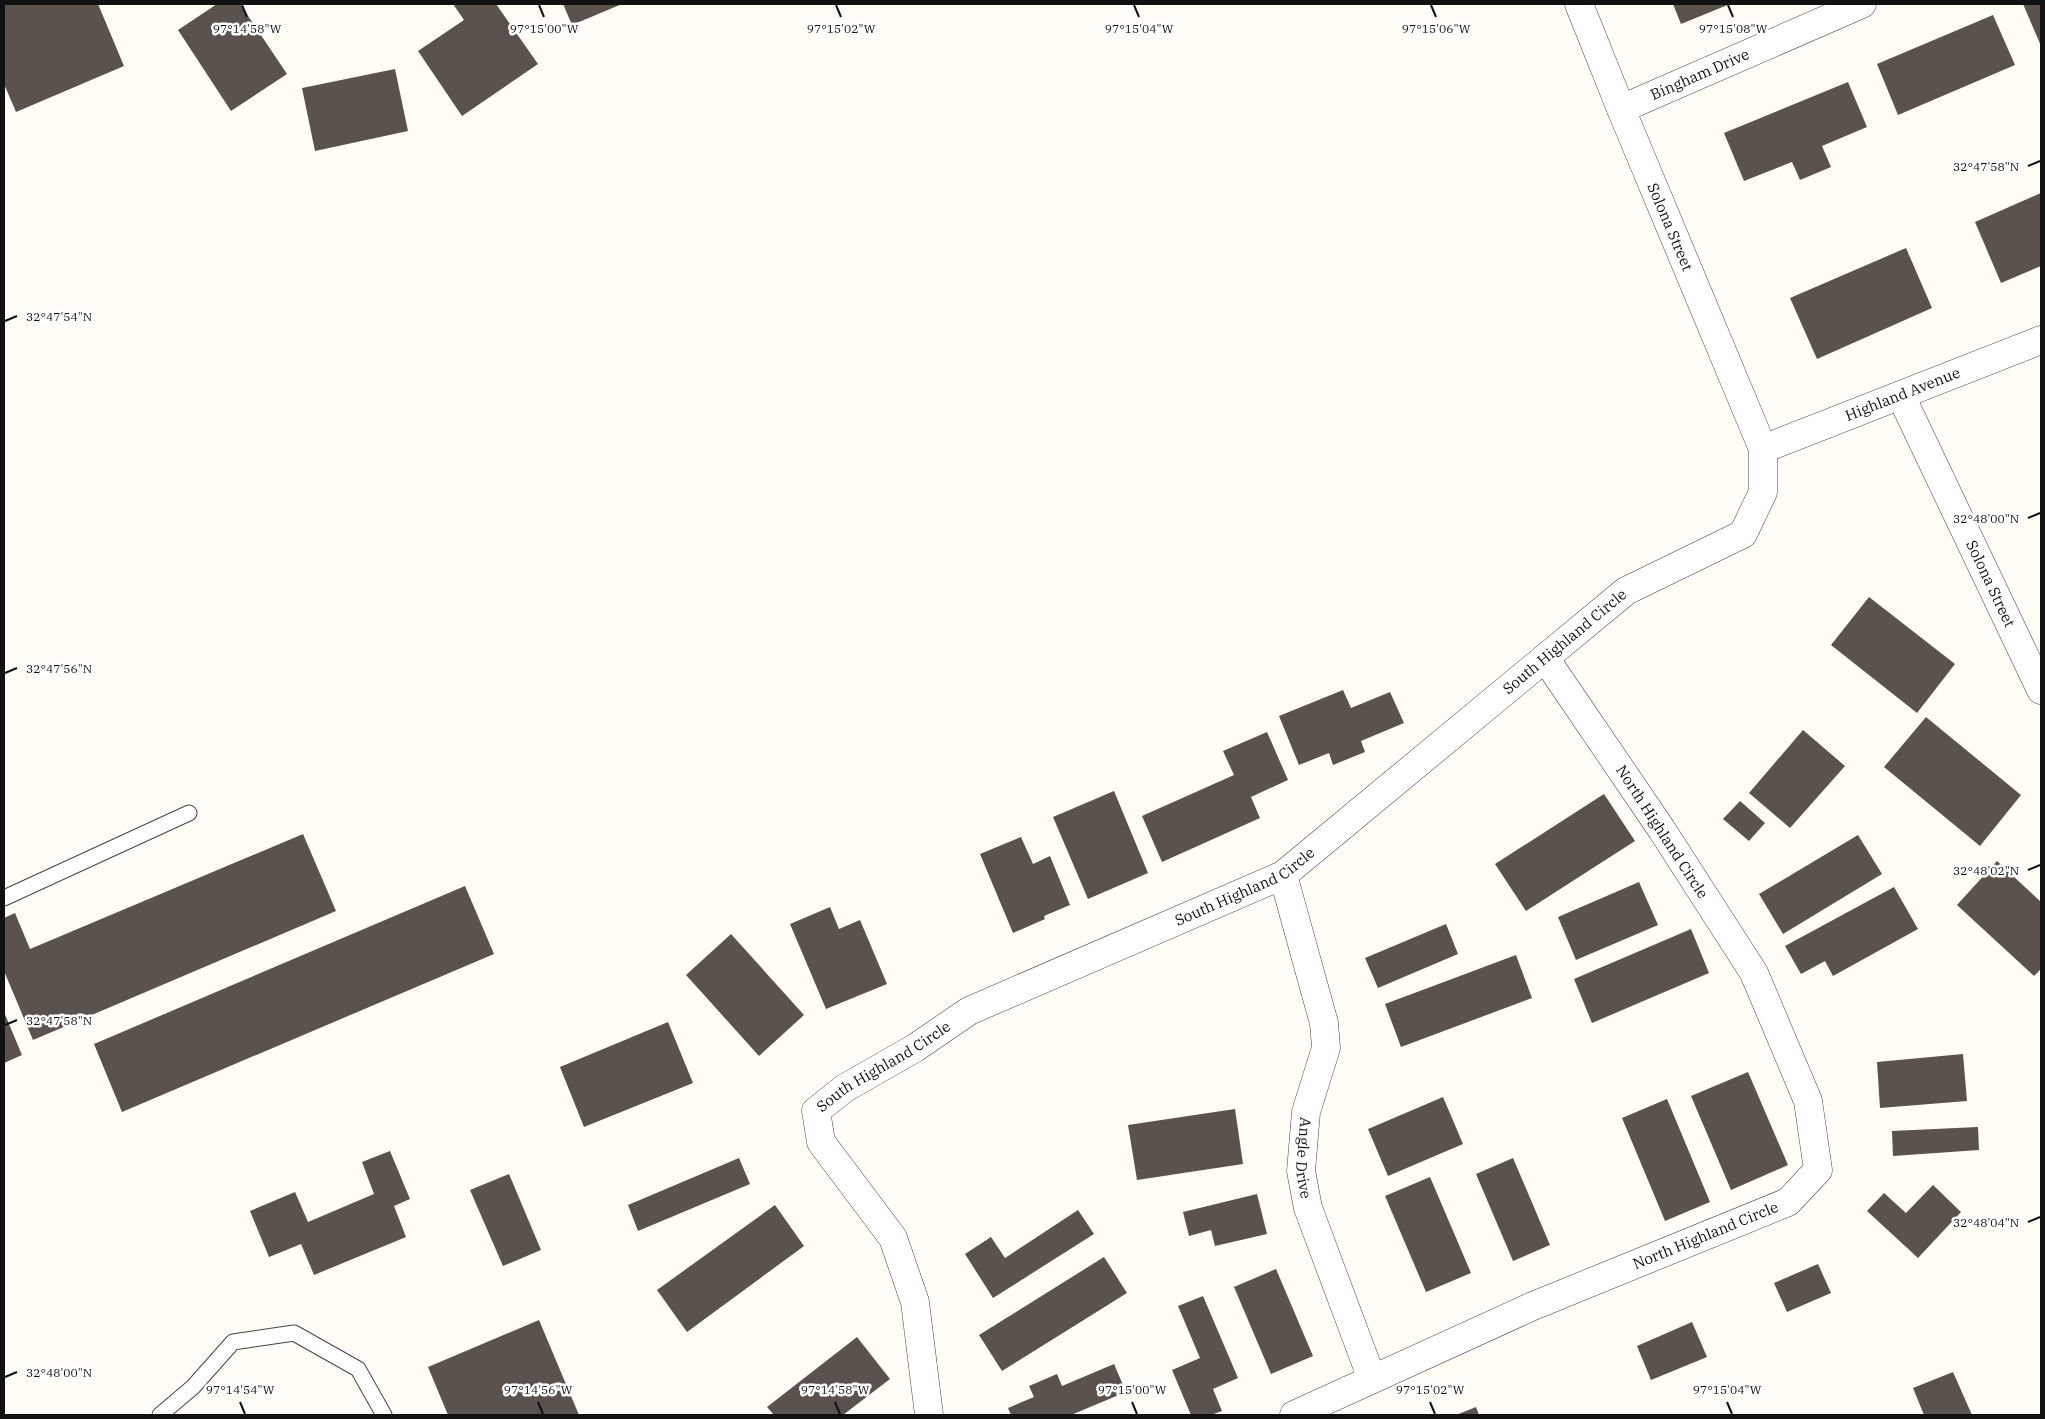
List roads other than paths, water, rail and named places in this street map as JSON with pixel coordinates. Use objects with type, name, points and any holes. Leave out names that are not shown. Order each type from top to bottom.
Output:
[{"type":"street","name":"Solona Street","points":[[1579,4],[1763,449]]},
{"type":"street","name":"Bingham Drive","points":[[1621,109],[1781,41],[1862,4]]},
{"type":"street","name":"Highland Avenue","points":[[1763,449],[2041,340]]},
{"type":"street","name":"Solona Street","points":[[1901,396],[2041,690]]},
{"type":"street","name":"South Highland Circle","points":[[929,1415],[915,1302],[893,1238],[821,1142],[816,1111],[845,1088],[915,1048],[969,1011],[1283,875],[1626,591],[1743,534],[1763,492],[1763,449]]},
{"type":"street","name":"North Highland Circle","points":[[1294,1415],[1533,1306],[1788,1202],[1818,1170],[1808,1101],[1754,973],[1662,830],[1545,658]]},
{"type":"street","name":"Angle Drive","points":[[1283,875],[1324,1023],[1326,1048],[1306,1112],[1301,1170],[1308,1208],[1372,1379]]},
{"type":"lane","points":[[4,898],[189,813]]},
{"type":"lane","points":[[160,1415],[193,1387],[233,1342],[294,1333],[358,1369],[384,1415]]}]
